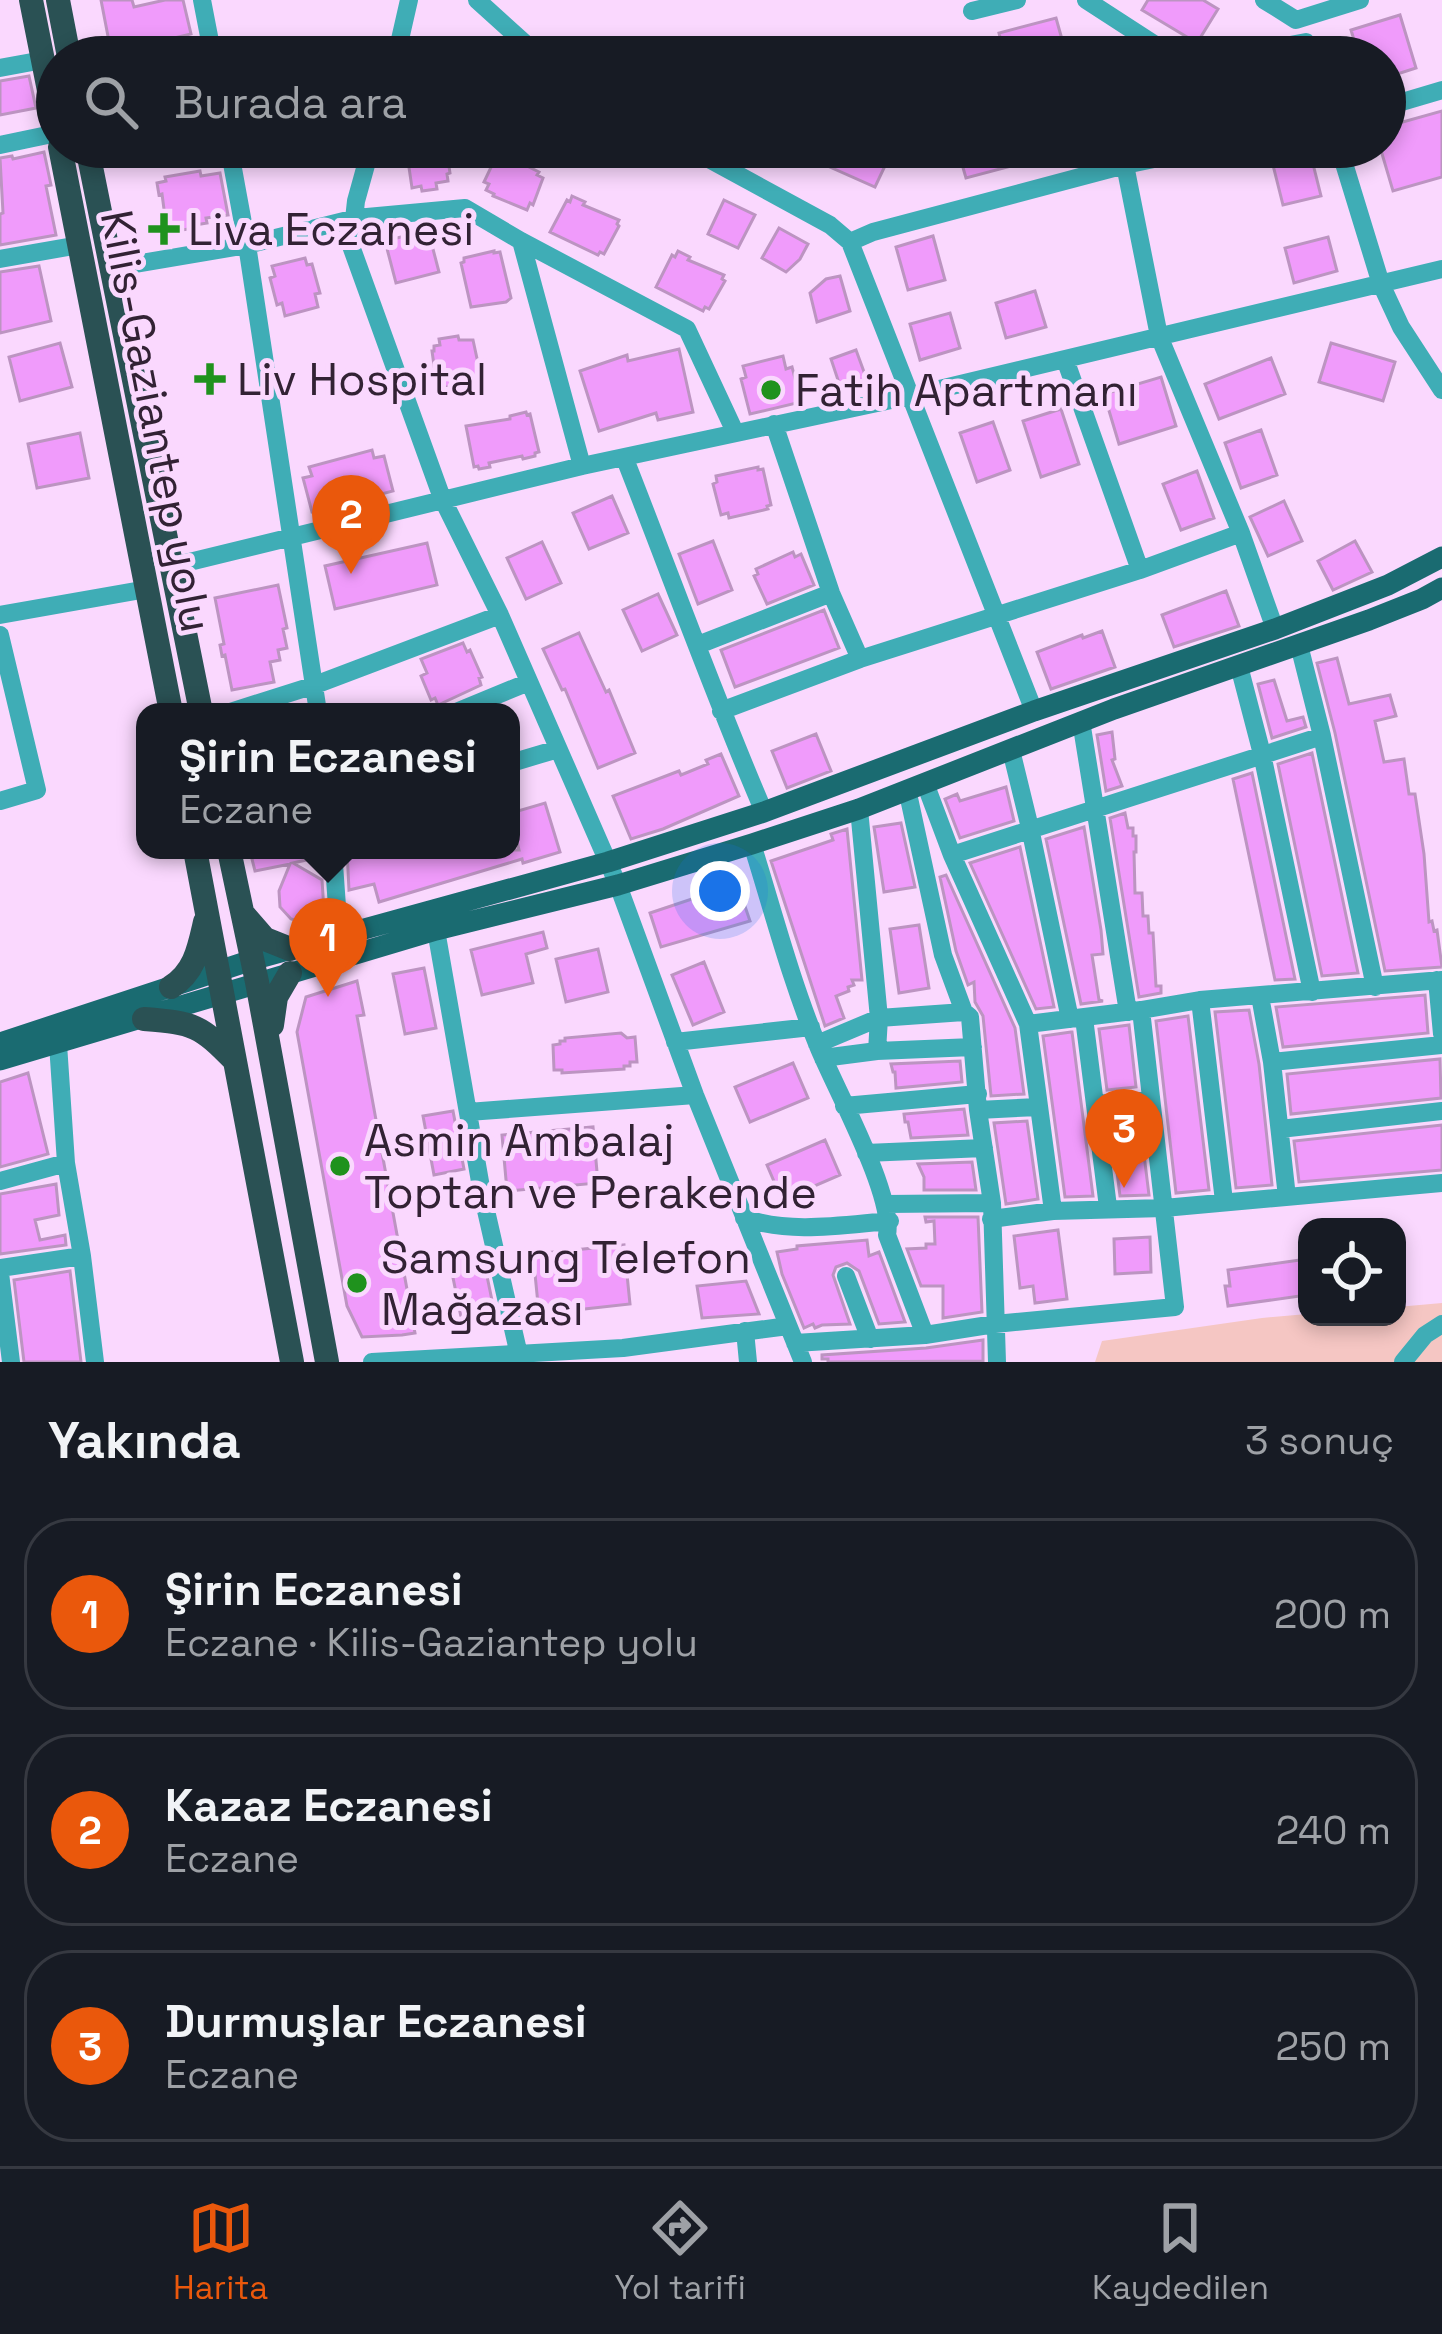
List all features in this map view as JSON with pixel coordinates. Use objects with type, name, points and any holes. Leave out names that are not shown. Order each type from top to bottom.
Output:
[{"type":"highway","points":[[31,0],[38,36]]},
{"type":"highway","points":[[58,0],[65,36]]},
{"type":"highway","name":"Kilis-Gaziantep yolu","points":[[64,168],[169,703]]},
{"type":"highway","name":"Kilis-Gaziantep yolu","points":[[91,168],[199,703]]},
{"type":"highway","points":[[198,859],[292,1362]]},
{"type":"highway","points":[[231,859],[327,1362]]},
{"type":"highway","points":[[242,913],[290,961],[276,998],[268,1051]]},
{"type":"highway","points":[[172,987],[197,958],[207,914]]},
{"type":"highway","points":[[144,1019],[191,1023],[235,1061]]},
{"type":"main road","points":[[290,961],[339,935],[608,862],[764,812],[1034,711],[1275,629],[1388,585],[1442,557]]},
{"type":"main road","points":[[0,1060],[144,1019],[255,971],[618,885],[752,844],[1299,646],[1442,588]]},
{"type":"main road","points":[[0,1043],[172,987],[221,982]]},
{"type":"street","points":[[202,0],[209,36]]},
{"type":"street","points":[[400,36],[409,0]]},
{"type":"street","points":[[477,0],[517,36]]},
{"type":"street","points":[[972,11],[1016,0]]},
{"type":"street","points":[[1086,0],[1142,36]]},
{"type":"street","points":[[1264,0],[1296,20],[1302,36]]},
{"type":"street","points":[[1296,20],[1360,0]]},
{"type":"street","points":[[0,68],[36,61]]},
{"type":"street","points":[[1406,100],[1442,90]]},
{"type":"street","points":[[0,145],[36,137]]},
{"type":"street","points":[[233,168],[317,703]]},
{"type":"street","points":[[365,168],[351,246],[442,498],[500,615],[618,885],[694,1095],[795,1344]]},
{"type":"street","points":[[726,168],[830,225],[850,242],[1034,711]]},
{"type":"street","points":[[850,242],[1115,168]]},
{"type":"street","points":[[1127,168],[1159,336],[1275,629]]},
{"type":"street","points":[[1345,168],[1381,284],[1401,327],[1442,390]]},
{"type":"street","points":[[112,268],[247,245],[356,218],[465,208],[687,329],[735,432]]},
{"type":"street","points":[[520,241],[582,466]]},
{"type":"street","points":[[0,260],[80,245]]},
{"type":"street","points":[[172,566],[442,498],[910,396],[1442,269]]},
{"type":"street","points":[[1065,359],[1140,570]]},
{"type":"street","points":[[774,424],[832,593],[860,659]]},
{"type":"street","points":[[625,459],[764,812]]},
{"type":"street","points":[[721,711],[860,659],[1140,570],[1240,533]]},
{"type":"street","points":[[0,616],[147,589]]},
{"type":"street","points":[[698,646],[832,593]]},
{"type":"street","points":[[258,703],[500,615]]},
{"type":"street","points":[[0,634],[37,790],[0,801]]},
{"type":"street","points":[[1299,646],[1376,987]]},
{"type":"street","points":[[1239,666],[1312,992]]},
{"type":"street","points":[[478,703],[529,682]]},
{"type":"street","points":[[372,1362],[623,1355],[745,1330],[795,1344],[869,1339],[1175,1306],[1150,1100],[1081,722]]},
{"type":"street","points":[[952,855],[1322,736]]},
{"type":"street","points":[[520,760],[558,748]]},
{"type":"street","points":[[1011,750],[1077,1018],[1095,1104],[1108,1207]]},
{"type":"street","points":[[916,786],[1028,1024],[1053,1211]]},
{"type":"street","points":[[916,786],[943,955],[970,1017],[992,1211],[997,1362]]},
{"type":"street","points":[[859,808],[879,1018],[877,1052]]},
{"type":"street","points":[[752,844],[817,1043],[887,1212],[887,1235],[925,1335]]},
{"type":"street","points":[[334,859],[339,935]]},
{"type":"street","points":[[436,930],[482,1193],[519,1355]]},
{"type":"street","points":[[1028,1024],[1200,1000],[1440,980],[1442,1034]]},
{"type":"street","points":[[1260,996],[1287,1197]]},
{"type":"street","points":[[1200,1000],[1224,1201]]},
{"type":"street","points":[[817,1043],[879,1018],[964,1012]]},
{"type":"street","points":[[675,1042],[817,1043],[877,1052],[973,1047]]},
{"type":"street","points":[[58,1044],[66,1162],[94,1362]]},
{"type":"street","points":[[1272,1062],[1442,1046]]},
{"type":"street","points":[[468,1112],[694,1095]]},
{"type":"street","points":[[1095,1104],[1150,1100]]},
{"type":"street","points":[[844,1106],[978,1102],[1037,1107]]},
{"type":"street","points":[[1280,1129],[1442,1111]]},
{"type":"street","points":[[866,1153],[984,1148]]},
{"type":"street","points":[[0,1181],[66,1162]]},
{"type":"street","points":[[744,1217],[766,1225],[810,1228],[887,1212],[1164,1208],[1442,1183]]},
{"type":"street","points":[[11,1362],[0,1270],[82,1256]]},
{"type":"street","points":[[846,1276],[869,1339]]},
{"type":"street","points":[[1403,1362],[1425,1335],[1442,1324]]},
{"type":"street","points":[[745,1330],[748,1362]]},
{"type":"shaded area","points":[[1442,1303],[1442,1362],[1095,1362],[1102,1341],[1262,1318],[1298,1315],[1298,1326],[1406,1326],[1406,1306]]},
{"type":"building","points":[[101,0],[132,0],[134,7],[183,0],[191,34],[108,36]]},
{"type":"building","points":[[1148,0],[1203,0],[1218,9],[1201,36],[1185,36],[1142,10]]},
{"type":"building","points":[[1400,15],[1416,68],[1406,71],[1406,36],[1353,36],[1351,30]]},
{"type":"building","points":[[1056,18],[1061,36],[1000,36]]},
{"type":"building","points":[[29,76],[36,108],[0,115],[0,81]]},
{"type":"building","points":[[1442,111],[1442,177],[1393,191],[1386,168],[1406,168],[1406,121]]},
{"type":"building","points":[[36,154],[36,168],[47,168],[51,185],[46,186],[56,235],[0,245],[0,158]]},
{"type":"building","points":[[409,168],[449,168],[448,181],[436,183],[437,189],[412,188]]},
{"type":"building","points":[[491,168],[531,168],[543,178],[527,210],[493,196],[484,182]]},
{"type":"building","points":[[832,168],[884,168],[875,187]]},
{"type":"building","points":[[963,168],[1004,168],[966,178]]},
{"type":"building","points":[[1274,168],[1314,168],[1321,196],[1283,205]]},
{"type":"building","points":[[200,171],[201,176],[220,173],[228,215],[167,232],[157,183],[166,181],[165,177]]},
{"type":"building","points":[[572,196],[619,220],[604,254],[550,232]]},
{"type":"building","points":[[724,200],[755,215],[738,248],[708,234]]},
{"type":"building","points":[[779,228],[808,244],[786,272],[762,258]]},
{"type":"building","points":[[428,230],[439,272],[396,283],[385,241]]},
{"type":"building","points":[[933,236],[945,280],[908,290],[896,247]]},
{"type":"building","points":[[1328,237],[1337,271],[1294,283],[1285,248]]},
{"type":"building","points":[[678,251],[724,275],[709,309],[703,311],[656,287]]},
{"type":"building","points":[[500,252],[511,298],[471,307],[461,263],[464,258]]},
{"type":"building","points":[[305,258],[307,265],[312,264],[320,293],[315,294],[318,307],[285,316],[282,303],[277,305],[272,266]]},
{"type":"building","points":[[39,266],[51,321],[0,333],[0,272]]},
{"type":"building","points":[[840,276],[850,311],[817,322],[810,293],[826,279]]},
{"type":"building","points":[[1035,291],[1046,327],[1006,338],[996,303]]},
{"type":"building","points":[[950,313],[960,348],[920,360],[910,324]]},
{"type":"building","points":[[458,336],[459,340],[473,340],[481,377],[472,388],[453,391],[452,387],[437,387],[432,351],[440,345],[439,339]]},
{"type":"building","points":[[60,343],[72,387],[20,401],[9,357]]},
{"type":"building","points":[[1331,343],[1395,362],[1383,401],[1319,382]]},
{"type":"building","points":[[679,349],[693,412],[658,420],[656,413],[599,431],[580,371],[627,355],[628,361]]},
{"type":"building","points":[[856,350],[867,380],[841,389],[831,359]]},
{"type":"building","name":"Fatih Apartmanı","points":[[783,356],[786,369],[792,367],[801,402],[750,414],[741,379],[746,377],[743,366]]},
{"type":"building","points":[[1271,358],[1285,394],[1219,419],[1205,384]]},
{"type":"building","points":[[1161,377],[1176,426],[1119,444],[1104,394]]},
{"type":"building","points":[[1061,409],[1079,464],[1041,477],[1023,421]]},
{"type":"building","points":[[526,412],[539,452],[474,467],[466,426]]},
{"type":"building","points":[[993,422],[1010,470],[977,482],[960,433]]},
{"type":"building","points":[[1261,430],[1277,475],[1241,488],[1225,443]]},
{"type":"building","points":[[80,433],[89,478],[37,488],[28,444]]},
{"type":"building","points":[[372,450],[374,458],[384,456],[393,491],[312,512],[303,478],[312,476],[309,467]]},
{"type":"building","points":[[763,469],[768,509],[729,518],[728,513],[721,515],[713,484],[716,476]]},
{"type":"building","points":[[1197,471],[1214,518],[1181,530],[1163,484]]},
{"type":"building","points":[[612,496],[628,533],[589,549],[573,513]]},
{"type":"building","points":[[1284,501],[1302,541],[1268,556],[1250,517]]},
{"type":"building","points":[[713,541],[732,590],[698,604],[679,554]]},
{"type":"building","points":[[1355,541],[1372,572],[1333,590],[1318,561]]},
{"type":"building","points":[[542,542],[561,583],[526,599],[507,558]]},
{"type":"building","points":[[427,543],[437,585],[335,609],[325,566]]},
{"type":"building","points":[[793,552],[795,557],[801,554],[814,585],[767,604],[754,576],[756,569]]},
{"type":"building","points":[[278,585],[287,648],[278,650],[280,660],[270,662],[274,682],[232,690],[222,656],[215,598]]},
{"type":"building","points":[[1226,591],[1239,626],[1174,647],[1162,615]]},
{"type":"building","points":[[658,594],[677,635],[642,651],[623,610]]},
{"type":"building","points":[[824,610],[839,648],[735,687],[721,650]]},
{"type":"building","points":[[1102,631],[1115,667],[1051,689],[1037,652]]},
{"type":"building","points":[[579,633],[635,753],[598,768],[543,649]]},
{"type":"building","points":[[463,643],[482,677],[481,685],[437,703],[431,700],[421,676],[427,673],[421,659]]},
{"type":"building","points":[[1337,658],[1349,704],[1390,695],[1396,716],[1375,721],[1384,762],[1404,759],[1409,794],[1415,794],[1429,922],[1437,930],[1442,967],[1385,971],[1317,663]]},
{"type":"building","points":[[1274,680],[1287,721],[1303,717],[1306,727],[1272,738],[1258,684]]},
{"type":"building","points":[[1112,732],[1112,760],[1122,786],[1106,791],[1097,735]]},
{"type":"building","points":[[816,734],[831,771],[787,788],[772,751]]},
{"type":"building","points":[[1312,753],[1358,973],[1322,976],[1278,764]]},
{"type":"building","points":[[721,754],[739,796],[631,839],[613,796],[679,771],[681,775]]},
{"type":"building","points":[[1252,773],[1295,979],[1275,980],[1233,779]]},
{"type":"building","points":[[1006,787],[1014,821],[960,838],[945,799],[957,794],[960,801]]},
{"type":"building","points":[[545,803],[560,852],[379,902],[374,884],[349,890],[347,859],[520,859],[520,810]]},
{"type":"building","points":[[1125,813],[1128,828],[1136,836],[1135,893],[1142,893],[1143,916],[1148,916],[1149,933],[1153,933],[1156,986],[1161,986],[1161,993],[1139,997],[1110,818]]},
{"type":"building","points":[[901,823],[915,887],[884,892],[874,827]]},
{"type":"building","points":[[1084,827],[1103,954],[1092,955],[1099,1000],[1103,1001],[1081,1004],[1046,839]]},
{"type":"building","points":[[847,829],[862,980],[852,980],[849,991],[836,996],[844,1018],[825,1026],[771,861],[833,840],[831,834]]},
{"type":"building","points":[[1020,847],[1054,1007],[1036,1009],[970,863]]},
{"type":"building","points":[[252,859],[311,859],[293,863],[322,880],[324,911],[299,921],[280,907],[279,891],[290,864],[255,871]]},
{"type":"building","points":[[946,875],[1015,1028],[1024,1094],[991,1096],[983,1016],[975,1002],[974,982],[968,985],[956,951],[940,877]]},
{"type":"building","points":[[736,880],[750,921],[661,947],[650,913]]},
{"type":"building","points":[[919,925],[929,988],[899,993],[890,929]]},
{"type":"building","points":[[543,932],[547,948],[526,954],[533,983],[482,995],[471,950]]},
{"type":"building","points":[[598,949],[608,992],[566,1002],[556,959]]},
{"type":"building","points":[[704,962],[724,1012],[693,1025],[672,975]]},
{"type":"building","points":[[424,968],[436,1028],[405,1034],[393,974]]},
{"type":"building","points":[[357,981],[364,1015],[357,1016],[415,1333],[402,1335],[362,1337],[347,1306],[297,1032],[306,997]]},
{"type":"building","points":[[1425,995],[1428,1033],[1283,1047],[1276,1007]]},
{"type":"building","points":[[1249,1010],[1272,1185],[1236,1188],[1215,1012]]},
{"type":"building","points":[[1188,1016],[1209,1190],[1176,1193],[1156,1021]]},
{"type":"building","points":[[1129,1025],[1136,1087],[1107,1090],[1099,1029]]},
{"type":"building","points":[[1072,1032],[1093,1196],[1065,1197],[1043,1036]]},
{"type":"building","points":[[621,1033],[635,1037],[637,1062],[630,1066],[554,1070],[553,1045],[565,1038]]},
{"type":"building","points":[[1440,1059],[1441,1098],[1291,1114],[1287,1074]]},
{"type":"building","points":[[960,1061],[962,1082],[896,1088],[891,1064]]},
{"type":"building","points":[[793,1063],[808,1098],[750,1122],[735,1087]]},
{"type":"building","points":[[28,1073],[48,1154],[0,1167],[0,1082]]},
{"type":"building","points":[[964,1109],[968,1135],[911,1138],[905,1122],[904,1114]]},
{"type":"building","points":[[453,1111],[464,1169],[434,1175],[423,1116]]},
{"type":"building","points":[[1139,1114],[1149,1195],[1120,1196],[1110,1116]]},
{"type":"building","points":[[1027,1121],[1038,1199],[1006,1204],[994,1123]]},
{"type":"building","points":[[1442,1125],[1442,1170],[1299,1182],[1294,1141]]},
{"type":"building","points":[[593,1127],[598,1183],[507,1191],[502,1135]]},
{"type":"building","points":[[825,1140],[840,1175],[782,1200],[767,1165]]},
{"type":"building","points":[[972,1162],[976,1190],[924,1190],[918,1164]]},
{"type":"building","points":[[56,1184],[59,1215],[35,1220],[40,1240],[65,1235],[66,1245],[0,1254],[0,1194]]},
{"type":"building","points":[[925,1217],[978,1217],[982,1312],[943,1318],[943,1286],[921,1286],[907,1249],[935,1244],[934,1221],[926,1222]]},
{"type":"building","points":[[1058,1230],[1067,1299],[1035,1303],[1033,1286],[1020,1288],[1014,1236]]},
{"type":"building","points":[[1150,1237],[1151,1272],[1115,1274],[1114,1239]]},
{"type":"building","points":[[867,1240],[869,1256],[879,1252],[905,1322],[879,1324],[859,1271],[847,1263],[836,1267],[833,1275],[850,1324],[804,1328],[777,1252]]},
{"type":"building","points":[[624,1245],[630,1304],[539,1314],[533,1254]]},
{"type":"building","points":[[482,1252],[494,1310],[461,1317],[449,1258]]},
{"type":"building","points":[[1298,1260],[1298,1296],[1228,1306],[1228,1270]]},
{"type":"building","points":[[70,1271],[81,1362],[24,1362],[14,1280]]},
{"type":"building","points":[[746,1281],[759,1314],[702,1318],[697,1286]]},
{"type":"building","points":[[983,1340],[983,1361],[822,1359],[822,1355]]},
{"type":"place","name":"Liva Eczanesi","points":[[164,229]]},
{"type":"place","name":"Liv Hospital","points":[[210,379]]},
{"type":"place","name":"Fatih Apartmanı","points":[[771,390]]},
{"type":"place","name":"Kazaz Eczanesi","points":[[351,574]]},
{"type":"place","name":"Şirin Eczanesi","points":[[328,997]]},
{"type":"place","name":"Asmin Ambalaj Toptan ve Perakende","points":[[340,1166]]},
{"type":"place","name":"Durmuşlar Eczanesi","points":[[1124,1188]]},
{"type":"place","name":"Samsung Telefon Mağazası","points":[[357,1283]]}]
